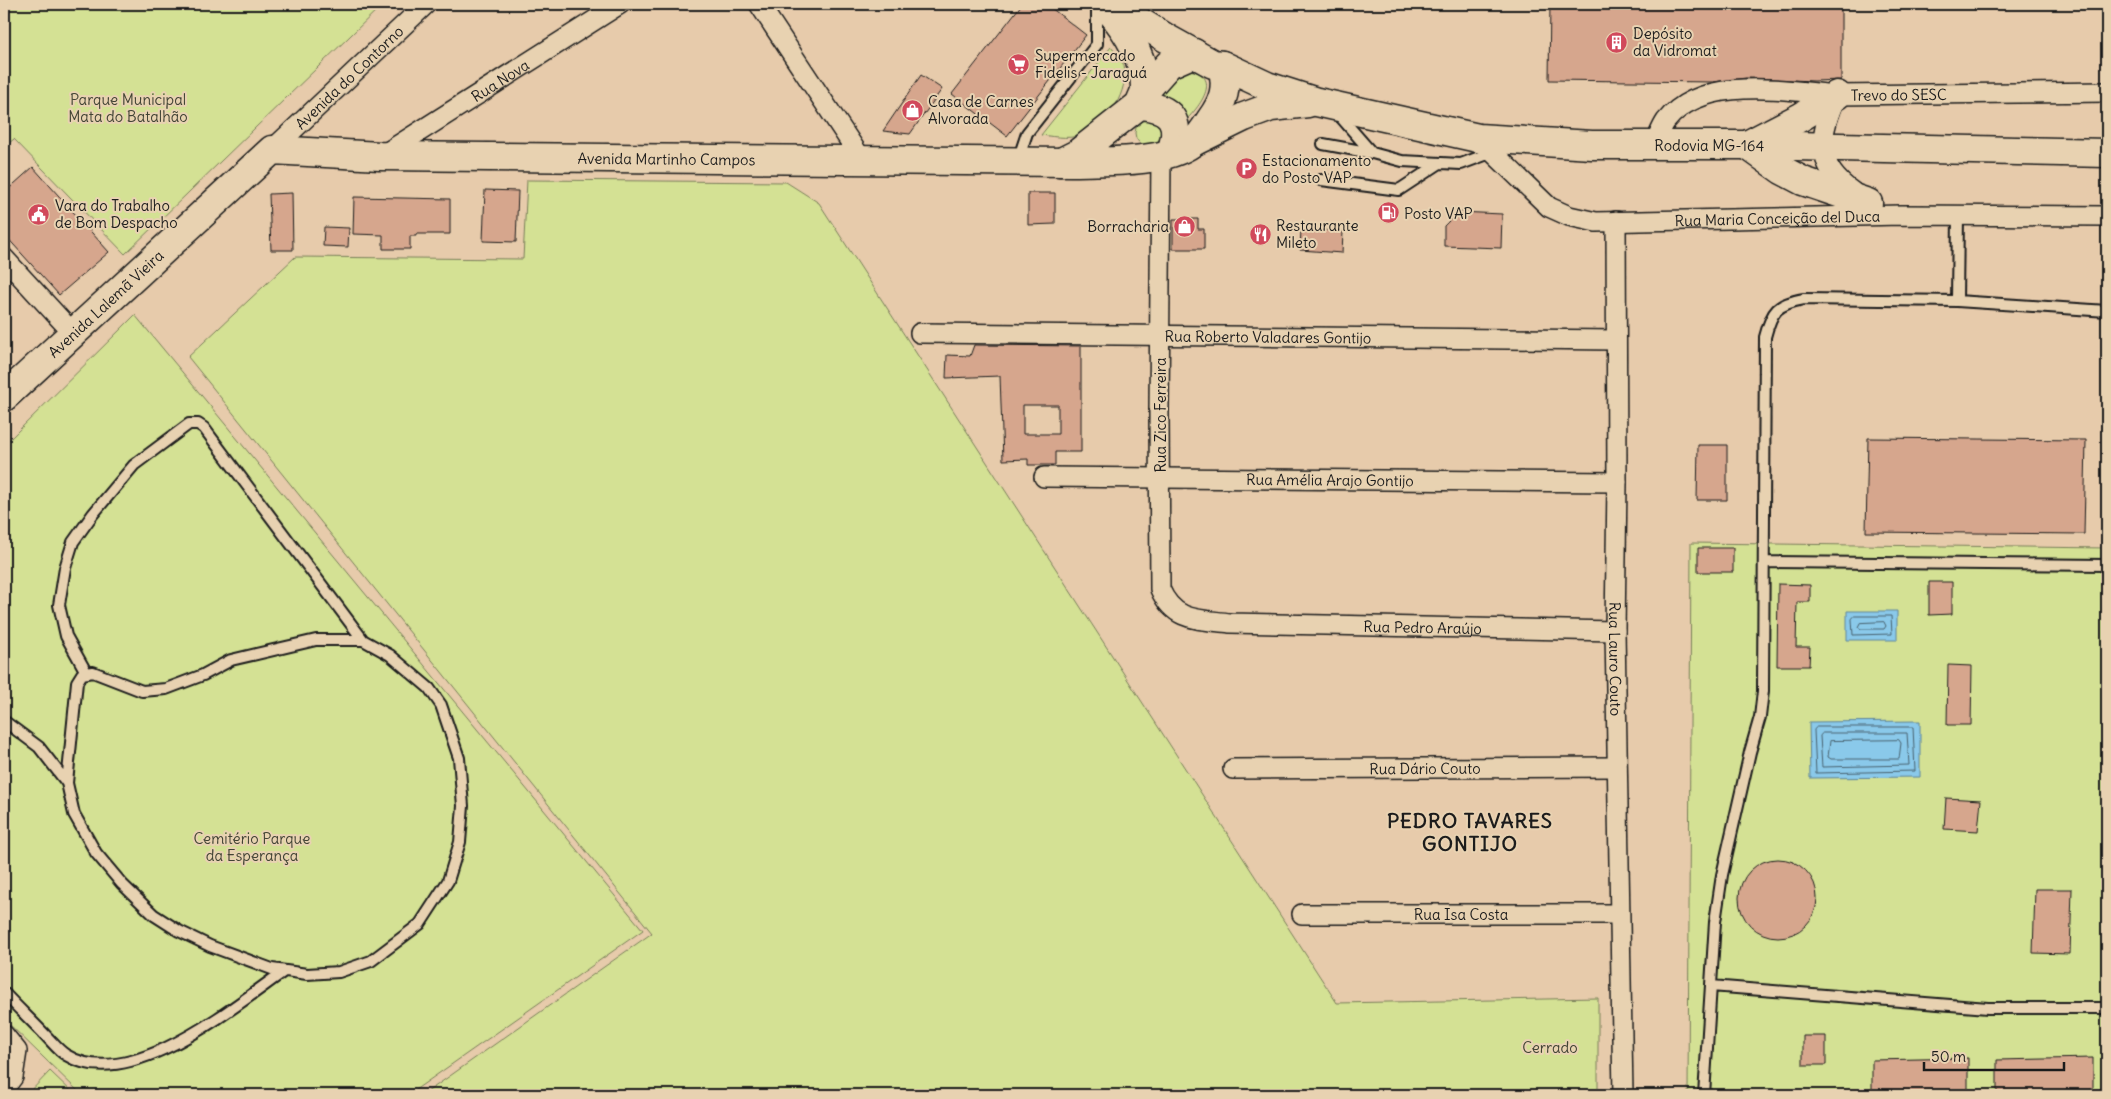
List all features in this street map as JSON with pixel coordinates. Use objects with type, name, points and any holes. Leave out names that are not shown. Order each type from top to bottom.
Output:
[{"type":"main road","points":[[1104,4],[1115,16],[1135,50],[1145,81],[1142,98]]},
{"type":"main road","points":[[1111,4],[1213,64],[1222,65],[1267,86],[1323,103]]},
{"type":"main road","points":[[1061,162],[1076,154],[1142,98],[1169,64],[1194,53]]},
{"type":"main road","points":[[1175,150],[1204,130],[1222,103],[1226,79],[1222,65]]},
{"type":"main road","points":[[1837,95],[1801,117],[1747,145],[1782,170],[1804,181],[1868,203]]},
{"type":"main road","points":[[1142,98],[1163,110],[1176,125],[1175,150]]},
{"type":"main road","points":[[1175,150],[1244,117],[1271,108],[1323,103]]},
{"type":"main road","name":"Rodovia MG-164","points":[[1323,103],[1486,145],[1556,143],[1747,145],[2107,153]]},
{"type":"main road","name":"Avenida Martinho Campos","points":[[272,150],[380,156],[1018,162],[1115,161],[1175,150]]},
{"type":"main road","name":"Avenida Lalemã Vieira","points":[[4,396],[272,150]]},
{"type":"street","name":"Avenida do Contorno","points":[[272,150],[426,4]]},
{"type":"street","name":"Rua Nova","points":[[380,156],[620,4]]},
{"type":"street","points":[[759,4],[863,161]]},
{"type":"street","points":[[1654,145],[1666,122],[1677,111],[1703,95],[1723,90],[1837,95]]},
{"type":"street","name":"Trevo do SESC","points":[[1868,203],[1832,174],[1823,146],[1825,129],[1837,95],[2107,92]]},
{"type":"street","name":"Rua Maria Conceição del Duca","points":[[1486,145],[1548,206],[1569,216],[1596,222],[1950,215],[2107,216]]},
{"type":"street","name":"Rua Zico Ferreira","points":[[1175,150],[1160,335],[1160,588],[1166,602],[1175,612],[1192,618],[1230,623]]},
{"type":"street","points":[[1868,203],[1950,215]]},
{"type":"street","name":"Rua Lauro Couto","points":[[1616,221],[1617,482],[1615,631],[1623,1095]]},
{"type":"street","points":[[4,258],[72,332]]},
{"type":"street","name":"Rua Roberto Valadares Gontijo","points":[[920,333],[1616,340]]},
{"type":"street","name":"Rua Amélia Arajo Gontijo","points":[[1044,477],[1617,482]]},
{"type":"street","name":"Rua Pedro Araújo","points":[[1230,623],[1615,631]]},
{"type":"street","name":"Rua Dário Couto","points":[[1233,769],[1617,767]]},
{"type":"street","name":"Rua Isa Costa","points":[[1302,914],[1619,914]]},
{"type":"street","points":[[4,1035],[17,1051],[14,1077],[4,1089]]},
{"type":"lane","points":[[1018,162],[1027,133],[1097,44],[1097,4]]},
{"type":"lane","points":[[1323,103],[1372,153]]},
{"type":"lane","points":[[1323,144],[1372,153],[1402,161],[1461,164],[1486,145]]},
{"type":"lane","points":[[1321,180],[1399,190],[1440,162]]},
{"type":"lane","points":[[1950,215],[1957,301]]},
{"type":"lane","points":[[1704,1095],[1715,922],[1722,875],[1750,752],[1760,717],[1763,691],[1765,337],[1769,321],[1776,309],[1785,302],[1804,299],[1957,301],[2107,311]]},
{"type":"lane","points":[[86,672],[66,636],[59,605],[65,568],[74,542],[93,514],[134,465],[189,424],[198,424],[204,428],[363,640],[390,654],[429,688],[441,705],[459,758],[463,806],[460,842],[448,881],[420,924],[371,961],[339,972],[308,974],[283,972],[210,946],[154,915],[122,884],[96,853],[74,814],[66,783],[77,682],[82,674],[86,672],[93,672],[142,691],[166,689],[202,675],[231,660],[316,640],[363,640]]},
{"type":"lane","points":[[1764,562],[1995,566],[2107,565]]},
{"type":"lane","points":[[4,721],[39,746],[66,783]]},
{"type":"lane","points":[[4,993],[65,1055],[90,1066],[114,1065],[155,1053],[214,1020],[283,972]]},
{"type":"lane","points":[[1712,986],[1988,1008],[2107,1008]]},
{"type":"green space","name":"Parque Municipal Mata do Batalhão","points":[[4,4],[383,4],[125,254],[14,139],[4,147]]},
{"type":"green space","points":[[1111,47],[1124,66],[1125,76],[1120,95],[1110,114],[1095,128],[1076,137],[1041,135]]},
{"type":"green space","points":[[1189,70],[1199,73],[1205,78],[1207,84],[1206,92],[1198,106],[1187,119],[1174,100],[1159,94],[1168,79]]},
{"type":"green space","points":[[1148,120],[1157,124],[1161,133],[1157,142],[1148,146],[1139,142],[1135,133],[1139,124]]},
{"type":"green space","name":"Cerrado","points":[[527,180],[786,182],[819,203],[1337,1003],[1598,998],[1598,1095],[423,1095],[652,933],[188,357],[295,257],[523,259]]},
{"type":"green space","name":"Cemitério Parque da Esperança","points":[[135,315],[643,930],[408,1095],[82,1095],[4,1019],[4,445]]},
{"type":"green space","points":[[1691,543],[2107,548],[2107,1095],[1688,1095]]},
{"type":"green space","points":[[50,1071],[75,1095],[27,1095]]},
{"type":"water","points":[[1847,611],[1897,611],[1897,640],[1847,640]]},
{"type":"water","points":[[1920,721],[1920,777],[1810,778],[1809,722]]},
{"type":"building","name":"Supermercado Fidelis - Jaraguá","points":[[1022,4],[1046,4],[1086,35],[1007,136],[952,94]]},
{"type":"building","points":[[1550,4],[1841,4],[1841,80],[1814,81],[1746,78],[1713,82],[1549,80]]},
{"type":"building","name":"Casa de Carnes Alvorada","points":[[921,75],[942,89],[910,134],[883,131]]},
{"type":"building","name":"Vara do Trabalho de Bom Despacho","points":[[33,167],[109,252],[59,295],[4,234],[4,193]]},
{"type":"building","points":[[485,190],[518,191],[516,242],[483,241]]},
{"type":"building","points":[[292,193],[293,250],[271,250],[269,194]]},
{"type":"building","points":[[1028,193],[1055,193],[1055,224],[1028,225]]},
{"type":"building","points":[[354,197],[450,199],[450,234],[416,234],[416,236],[410,236],[410,249],[383,249],[383,235],[353,234]]},
{"type":"building","points":[[1458,212],[1502,214],[1501,248],[1444,246],[1444,226]]},
{"type":"building","points":[[1173,219],[1198,219],[1198,229],[1204,229],[1204,249],[1173,249]]},
{"type":"building","points":[[324,227],[349,228],[348,247],[323,246]]},
{"type":"building","points":[[1301,229],[1343,231],[1342,253],[1300,250]]},
{"type":"building","points":[[974,345],[1081,346],[1081,452],[1055,452],[1055,465],[1028,465],[1028,459],[1003,460],[1000,376],[946,378],[947,355],[970,356]],"holes":[[[1023,405],[1058,405],[1058,434],[1023,434]]]},
{"type":"building","points":[[1868,438],[2086,440],[2084,534],[1866,532]]},
{"type":"building","points":[[1698,445],[1727,445],[1727,500],[1697,500]]},
{"type":"building","points":[[1698,548],[1733,548],[1733,572],[1698,572]]},
{"type":"building","points":[[1929,582],[1952,582],[1952,614],[1929,615]]},
{"type":"building","points":[[1778,584],[1810,585],[1810,602],[1797,602],[1796,647],[1810,647],[1809,666],[1777,666]]},
{"type":"building","points":[[1948,665],[1972,666],[1971,725],[1947,725]]},
{"type":"building","points":[[1946,798],[1981,800],[1978,831],[1944,829]]},
{"type":"building","points":[[1778,859],[1793,862],[1805,871],[1814,883],[1817,898],[1814,913],[1805,925],[1793,934],[1778,937],[1763,934],[1751,925],[1742,913],[1739,898],[1742,883],[1751,871],[1763,862]]},
{"type":"building","points":[[2035,889],[2072,889],[2070,954],[2033,953]]},
{"type":"building","points":[[1803,1036],[1826,1036],[1826,1065],[1803,1065]]},
{"type":"building","points":[[1968,1058],[1968,1095],[1872,1095],[1872,1060]]},
{"type":"building","points":[[2093,1058],[2093,1095],[1997,1095],[1997,1060]]},
{"type":"place","name":"Depósito da Vidromat","points":[[1617,42]]},
{"type":"place","name":"Supermercado Fidelis - Jaraguá","points":[[1019,64]]},
{"type":"place","name":"Casa de Carnes Alvorada","points":[[912,110]]},
{"type":"place","name":"Estacionamento do Posto VAP","points":[[1246,169]]},
{"type":"place","name":"Posto VAP","points":[[1388,213]]},
{"type":"place","name":"Vara do Trabalho de Bom Despacho","points":[[39,214]]},
{"type":"place","name":"Borracharia","points":[[1185,226]]},
{"type":"place","name":"Restaurante Mileto","points":[[1260,234]]},
{"type":"district","name":"PEDRO TAVARES GONTIJO","points":[[1470,832]]}]
